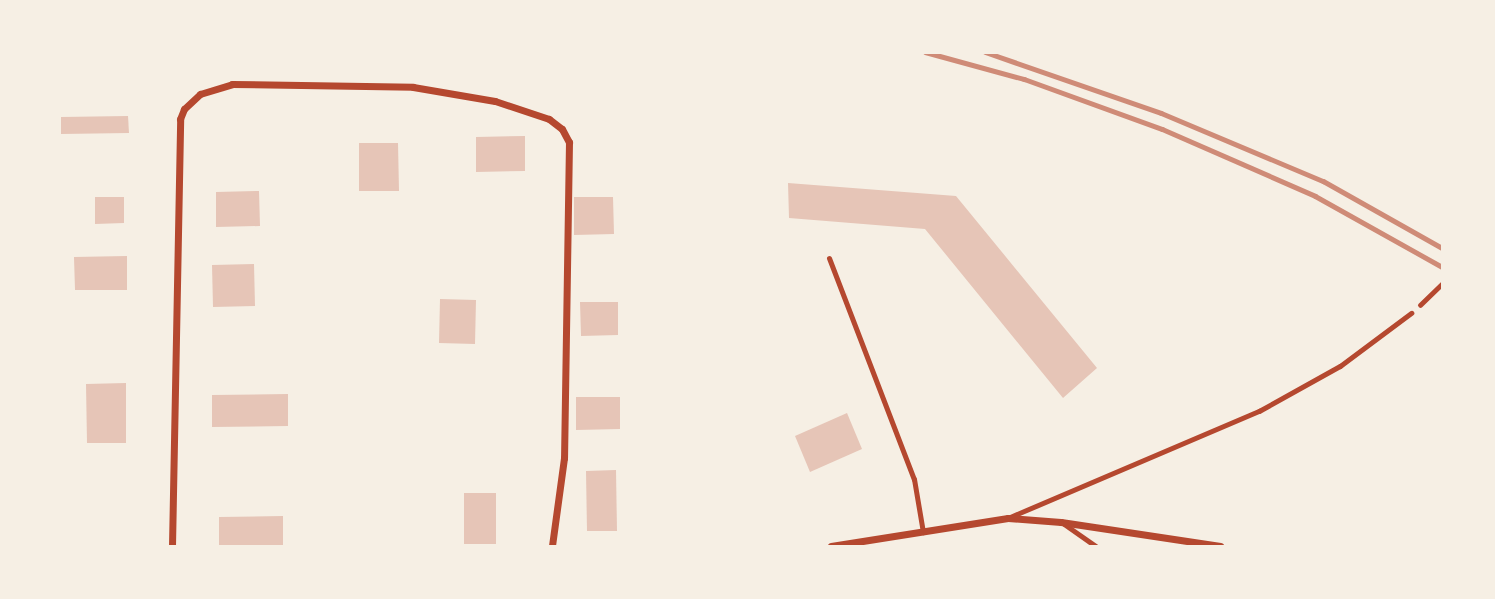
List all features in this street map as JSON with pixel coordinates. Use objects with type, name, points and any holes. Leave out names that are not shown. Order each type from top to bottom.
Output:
[{"type":"street","points":[[172,547],[180,119],[184,109],[208,89],[232,84],[413,86],[495,101],[550,120],[562,129],[569,142],[564,458],[551,547]]},
{"type":"street","points":[[831,547],[1008,518],[1061,522],[1220,547]]},
{"type":"lane","points":[[829,258],[915,479],[923,532]]},
{"type":"lane","points":[[1008,518],[1259,411],[1340,366],[1411,313]]},
{"type":"lane","points":[[1061,522],[1096,547]]},
{"type":"path","points":[[1411,313],[1443,284]]},
{"type":"building","points":[[128,116],[129,133],[61,134],[61,117]]},
{"type":"building","points":[[525,136],[525,171],[476,172],[476,137]]},
{"type":"building","points":[[359,143],[398,143],[399,191],[359,191]]},
{"type":"building","points":[[788,183],[956,196],[1097,368],[1063,398],[925,229],[789,218]]},
{"type":"building","points":[[259,191],[260,226],[216,227],[216,192]]},
{"type":"building","points":[[95,197],[124,197],[124,223],[95,224]]},
{"type":"building","points":[[574,197],[613,197],[614,234],[574,235]]},
{"type":"building","points":[[127,256],[127,290],[75,290],[74,257]]},
{"type":"building","points":[[254,264],[255,306],[213,307],[212,265]]},
{"type":"building","points":[[440,299],[476,300],[475,344],[439,343]]},
{"type":"building","points":[[580,302],[618,302],[618,335],[581,336]]},
{"type":"building","points":[[126,383],[126,443],[87,443],[86,384]]},
{"type":"building","points":[[288,394],[288,426],[212,427],[212,395]]},
{"type":"building","points":[[576,397],[620,397],[620,429],[576,430]]},
{"type":"building","points":[[847,413],[862,449],[810,472],[795,436]]},
{"type":"building","points":[[616,470],[617,531],[587,531],[586,471]]},
{"type":"building","points":[[464,493],[496,493],[496,544],[464,544]]},
{"type":"building","points":[[283,516],[283,546],[219,546],[219,517]]},
{"type":"railway","points":[[925,52],[1024,79],[1162,129],[1315,196],[1442,267]]},
{"type":"railway","points":[[985,52],[1161,113],[1323,181],[1442,248]]}]
